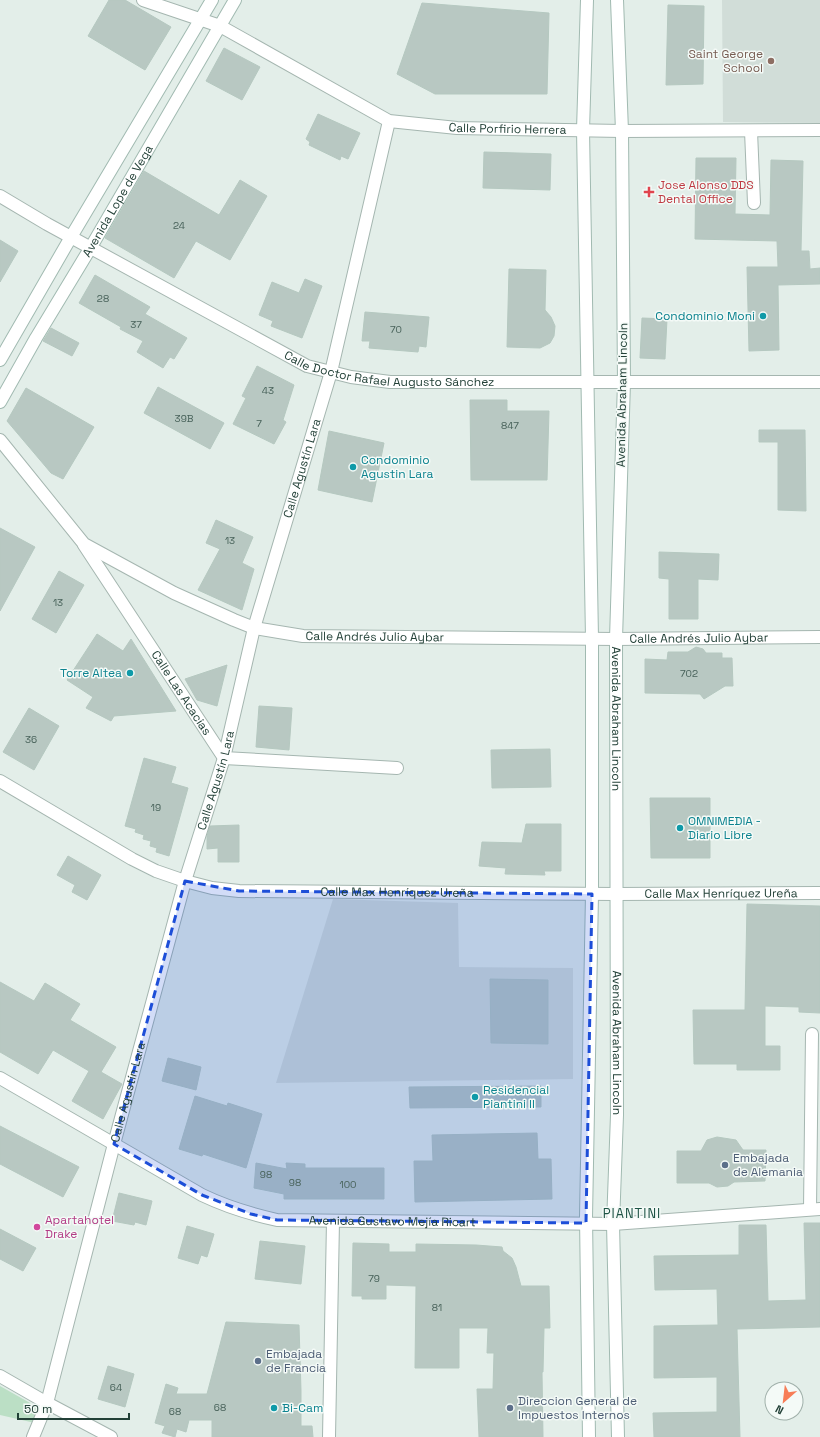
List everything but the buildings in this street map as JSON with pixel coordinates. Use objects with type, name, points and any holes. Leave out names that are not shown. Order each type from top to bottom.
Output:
[{"type":"street","name":"Calle Porfirio Herrera","points":[[143,0],[220,26],[389,121],[457,128],[622,131],[820,130]]},
{"type":"street","name":"Avenida Lope de Vega","points":[[0,360],[71,237],[212,0]]},
{"type":"street","name":"Avenida Lope de Vega","points":[[0,402],[36,338],[235,0]]},
{"type":"street","name":"Avenida Abraham Lincoln","points":[[587,0],[583,130],[592,638],[592,894],[586,1223],[589,1437]]},
{"type":"street","name":"Avenida Abraham Lincoln","points":[[617,0],[622,131],[624,382],[616,638],[617,1115],[613,1224],[618,1437]]},
{"type":"street","name":"Calle Agustín Lara","points":[[33,1437],[47,1403],[114,1144],[185,881],[224,758],[254,628],[331,372],[389,121]]},
{"type":"street","points":[[751,130],[754,203]]},
{"type":"street","name":"Calle Doctor Rafael Augusto Sánchez","points":[[0,196],[90,248],[307,366],[351,377],[390,382],[820,382]]},
{"type":"street","name":"Calle Andrés Julio Aybar","points":[[0,440],[84,544],[174,593],[254,628],[303,636],[820,638]]},
{"type":"street","name":"Calle Las Acacias","points":[[84,544],[224,758]]},
{"type":"street","points":[[224,758],[397,768]]},
{"type":"street","name":"Calle Max Henríquez Ureña","points":[[0,782],[132,859],[156,871],[212,888],[239,891],[592,894],[820,893]]},
{"type":"street","points":[[812,1034],[815,1209]]},
{"type":"street","name":"Avenida Gustavo Mejía Ricart","points":[[0,1078],[202,1195],[225,1206],[277,1220],[613,1224],[815,1209]]},
{"type":"street","points":[[329,1437],[333,1221]]},
{"type":"street","points":[[0,1376],[111,1437]]},
{"type":"highlighted area","points":[[185,881],[239,891],[592,894],[586,1223],[277,1220],[251,1214],[202,1195],[114,1144]]},
{"type":"shaded area","name":"Saint George School","points":[[722,0],[820,0],[820,123],[723,122]]},
{"type":"shaded area","points":[[333,899],[458,903],[459,967],[573,968],[573,1079],[276,1083]]},
{"type":"green space","points":[[0,1386],[39,1408],[35,1423],[0,1415]]},
{"type":"place","name":"Saint George School","points":[[771,61]]},
{"type":"place","name":"Jose Alonso DDS Dental Office","points":[[649,192]]},
{"type":"place","name":"Condominio Moni","points":[[763,316]]},
{"type":"place","name":"Condominio Agustin Lara","points":[[353,467]]},
{"type":"place","name":"Torre Altea","points":[[130,673]]},
{"type":"place","name":"OMNIMEDIA - Diario Libre","points":[[680,828]]},
{"type":"place","name":"Residencial Piantini II","points":[[475,1097]]},
{"type":"place","name":"Embajada de Alemania","points":[[725,1165]]},
{"type":"place","name":"Apartahotel Drake","points":[[37,1227]]},
{"type":"place","name":"Embajada de Francia","points":[[258,1361]]},
{"type":"place","name":"Bi-Cam","points":[[274,1408]]},
{"type":"place","name":"Direccion General de Impuestos Internos","points":[[510,1408]]},
{"type":"district","name":"PIANTINI","points":[[632,1213]]}]
